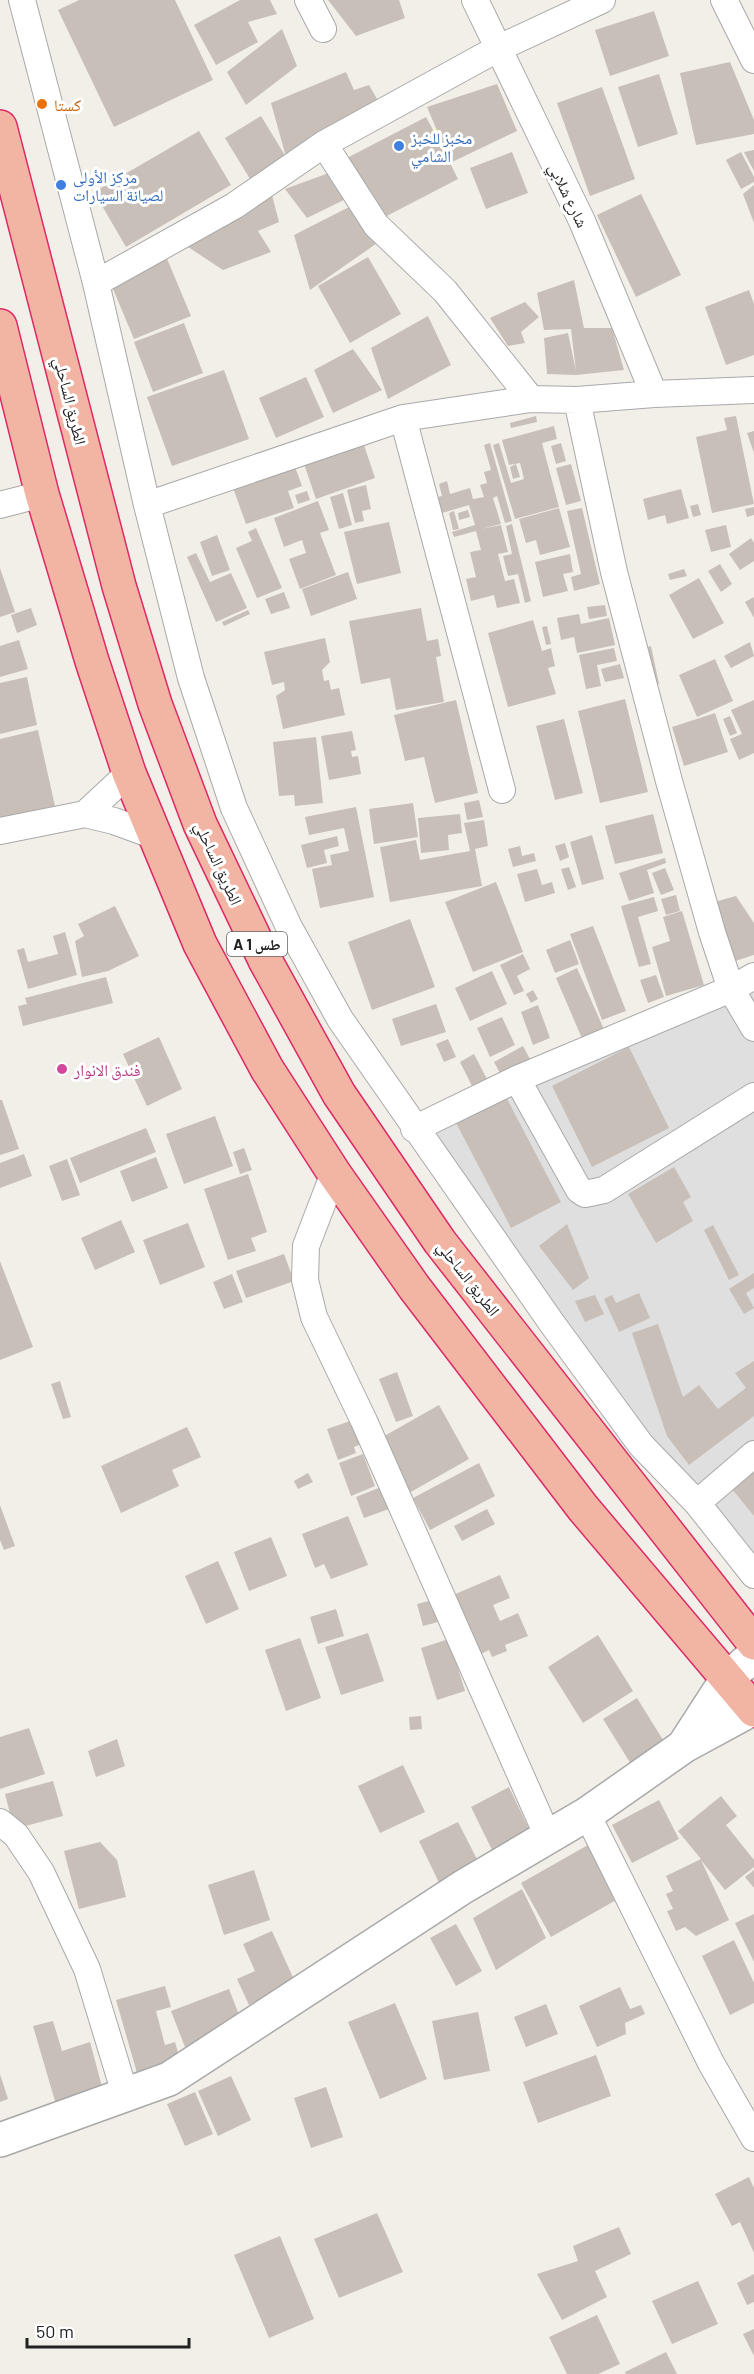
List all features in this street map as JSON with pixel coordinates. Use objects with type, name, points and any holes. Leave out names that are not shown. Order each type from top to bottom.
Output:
[{"type":"highway","name":"الطريق الساحلي","points":[[0,127],[119,586],[155,704],[200,824],[265,960],[339,1094],[440,1242],[754,1643]]},
{"type":"highway","name":"A 1 طس","points":[[0,326],[7,381],[92,661],[129,773],[200,944],[267,1069],[334,1173],[414,1287],[583,1508],[754,1709]]},
{"type":"street","points":[[22,0],[96,283],[147,505],[191,678],[234,808],[289,927],[340,1019],[414,1129],[641,1445],[697,1503],[754,1575]]},
{"type":"street","points":[[308,0],[323,29]]},
{"type":"street","name":"شارع شلابي","points":[[475,0],[582,221],[654,394]]},
{"type":"street","points":[[96,283],[234,206],[324,144],[497,49],[602,0]]},
{"type":"street","points":[[724,0],[754,60]]},
{"type":"street","points":[[324,144],[376,225],[445,291],[531,399]]},
{"type":"street","points":[[147,505],[403,418],[531,399],[577,400],[754,390]]},
{"type":"street","points":[[577,400],[614,572],[666,770],[712,932],[731,989],[754,1028]]},
{"type":"street","points":[[403,418],[502,790]]},
{"type":"street","points":[[0,505],[42,494]]},
{"type":"street","points":[[85,814],[129,773]]},
{"type":"street","points":[[0,831],[85,814],[114,821],[155,836]]},
{"type":"street","points":[[414,1129],[517,1079],[731,989],[754,976]]},
{"type":"street","points":[[517,1079],[579,1190],[585,1194],[604,1190],[754,1096]]},
{"type":"street","points":[[334,1173],[306,1246],[305,1280],[314,1317],[364,1421],[548,1837]]},
{"type":"street","points":[[697,1503],[754,1454]]},
{"type":"street","points":[[684,1746],[727,1679],[754,1655]]},
{"type":"street","points":[[0,2140],[126,2097],[169,2079],[463,1887],[587,1814],[684,1746],[754,1709]]},
{"type":"street","points":[[587,1814],[711,2063],[754,2138]]},
{"type":"street","points":[[0,1822],[16,1835],[41,1872],[87,1969],[126,2097]]},
{"type":"shaded area","points":[[754,973],[754,1578],[414,1129]]},
{"type":"building","points":[[79,0],[175,0],[213,80],[114,127],[58,10]]},
{"type":"building","points":[[240,0],[270,0],[277,14],[248,22],[258,42],[216,65],[194,25]]},
{"type":"building","points":[[328,0],[399,0],[405,18],[356,36]]},
{"type":"building","points":[[654,11],[669,56],[610,76],[595,30]]},
{"type":"building","points":[[282,29],[297,66],[246,105],[227,72]]},
{"type":"building","points":[[730,62],[754,120],[754,134],[696,145],[680,73]]},
{"type":"building","points":[[346,72],[354,90],[369,85],[380,104],[286,157],[271,103]]},
{"type":"building","points":[[659,74],[678,134],[638,147],[618,87]]},
{"type":"building","points":[[497,84],[517,131],[450,163],[458,179],[377,221],[345,159],[426,117],[449,159],[427,107]]},
{"type":"building","points":[[602,87],[635,179],[590,196],[557,103]]},
{"type":"building","points":[[261,116],[286,157],[250,179],[225,138]]},
{"type":"building","points":[[199,131],[231,185],[126,247],[94,192]]},
{"type":"building","points":[[754,150],[754,171],[744,152]]},
{"type":"building","points":[[512,152],[528,193],[486,209],[470,168]]},
{"type":"building","points":[[741,152],[754,177],[754,182],[741,189],[726,160]]},
{"type":"building","points":[[337,170],[348,198],[307,218],[285,189]]},
{"type":"building","points":[[754,185],[754,223],[743,194]]},
{"type":"building","points":[[271,191],[279,222],[258,231],[271,252],[223,270],[185,245]]},
{"type":"building","points":[[641,194],[681,275],[636,297],[597,215]]},
{"type":"building","points":[[353,205],[383,239],[310,290],[294,235]]},
{"type":"building","points":[[165,254],[191,316],[134,339],[108,277]]},
{"type":"building","points":[[368,257],[401,314],[350,343],[318,286]]},
{"type":"building","points":[[574,280],[584,328],[612,328],[624,370],[576,375],[547,374],[544,338],[568,333],[576,371],[571,329],[544,330],[537,293]]},
{"type":"building","points":[[749,290],[754,304],[754,355],[726,365],[705,307]]},
{"type":"building","points":[[525,302],[539,317],[521,332],[525,343],[508,346],[490,318]]},
{"type":"building","points":[[428,316],[451,365],[388,399],[371,348]]},
{"type":"building","points":[[184,323],[203,373],[153,392],[134,342]]},
{"type":"building","points":[[353,349],[382,390],[333,413],[314,370]]},
{"type":"building","points":[[224,370],[249,439],[172,466],[147,397]]},
{"type":"building","points":[[306,377],[324,417],[276,438],[259,398]]},
{"type":"building","points":[[536,416],[537,422],[511,428],[510,423]]},
{"type":"building","points":[[736,416],[754,504],[712,513],[696,437],[727,430],[724,418]]},
{"type":"building","points":[[554,426],[557,439],[542,443],[559,507],[515,519],[493,445],[499,443],[511,483],[524,479],[520,463],[509,465],[502,440]]},
{"type":"building","points":[[754,431],[754,453],[747,433]]},
{"type":"building","points":[[362,439],[375,478],[316,499],[303,461]]},
{"type":"building","points":[[490,443],[512,521],[505,523],[497,496],[493,498],[501,524],[481,529],[501,525],[508,552],[498,554],[505,581],[514,579],[520,603],[497,608],[494,595],[471,601],[466,579],[476,577],[470,552],[481,550],[476,531],[454,537],[452,532],[475,525],[469,505],[442,513],[438,497],[442,496],[439,484],[447,481],[450,494],[470,488],[473,499],[484,497],[480,485],[487,483],[484,472],[491,470],[484,445]]},
{"type":"building","points":[[561,443],[566,461],[556,464],[551,446]]},
{"type":"building","points":[[294,464],[302,486],[288,491],[294,508],[246,524],[232,485]]},
{"type":"building","points":[[516,464],[520,477],[513,479],[510,467]]},
{"type":"building","points":[[571,464],[581,501],[566,505],[556,468]]},
{"type":"building","points":[[366,485],[371,509],[362,511],[364,521],[355,523],[347,490]]},
{"type":"building","points":[[681,489],[689,518],[667,524],[665,515],[648,520],[643,499]]},
{"type":"building","points":[[307,491],[310,500],[298,504],[295,495]]},
{"type":"building","points":[[343,493],[352,525],[339,529],[330,497]]},
{"type":"building","points":[[318,501],[329,530],[320,533],[336,575],[300,589],[289,559],[306,553],[302,540],[284,547],[274,518]]},
{"type":"building","points":[[698,504],[701,515],[693,517],[690,506]]},
{"type":"building","points":[[754,507],[754,515],[747,517],[745,509]]},
{"type":"building","points":[[559,508],[570,547],[540,555],[536,540],[526,543],[519,519]]},
{"type":"building","points":[[582,508],[600,584],[574,591],[571,577],[581,574],[567,511]]},
{"type":"building","points":[[468,510],[470,517],[459,520],[458,513]]},
{"type":"building","points":[[454,511],[459,529],[453,530],[449,513]]},
{"type":"building","points":[[389,522],[401,573],[357,584],[344,532]]},
{"type":"building","points":[[512,524],[531,601],[525,603],[518,574],[508,576],[503,556],[512,554],[506,526]]},
{"type":"building","points":[[726,525],[731,547],[711,552],[705,530]]},
{"type":"building","points":[[256,528],[282,588],[257,598],[236,548],[252,541],[248,532]]},
{"type":"building","points":[[217,535],[230,570],[212,576],[200,542]]},
{"type":"building","points":[[751,538],[754,543],[754,561],[740,570],[729,554]]},
{"type":"building","points":[[196,553],[210,582],[231,573],[247,608],[216,622],[187,557]]},
{"type":"building","points":[[570,554],[573,572],[563,574],[568,591],[543,597],[535,562]]},
{"type":"building","points":[[720,564],[732,584],[721,592],[708,571]]},
{"type":"building","points":[[0,568],[15,612],[0,617]]},
{"type":"building","points":[[684,569],[687,576],[670,580],[668,574]]},
{"type":"building","points":[[348,572],[357,599],[311,616],[302,589]]},
{"type":"building","points":[[699,578],[724,623],[693,639],[669,595]]},
{"type":"building","points":[[284,592],[290,608],[271,614],[265,599]]},
{"type":"building","points":[[754,597],[754,618],[745,602]]},
{"type":"building","points":[[605,605],[607,616],[589,619],[587,607]]},
{"type":"building","points":[[31,608],[37,625],[17,633],[11,615]]},
{"type":"building","points":[[421,608],[427,641],[438,639],[441,656],[436,657],[444,702],[396,710],[390,678],[361,684],[349,621]]},
{"type":"building","points":[[248,610],[250,614],[224,626],[222,622]]},
{"type":"building","points":[[579,614],[581,624],[609,618],[615,645],[577,653],[574,637],[561,640],[557,618]]},
{"type":"building","points":[[533,620],[542,651],[551,648],[555,666],[548,668],[556,694],[508,707],[488,633]]},
{"type":"building","points":[[547,626],[551,644],[546,645],[542,627]]},
{"type":"building","points":[[325,638],[330,662],[322,670],[324,681],[329,680],[331,690],[339,688],[345,715],[283,729],[276,696],[285,690],[284,682],[272,685],[264,652]]},
{"type":"building","points":[[19,640],[28,669],[0,677],[0,646]]},
{"type":"building","points":[[750,642],[754,656],[731,668],[724,656]]},
{"type":"building","points":[[651,646],[659,684],[652,685],[644,648]]},
{"type":"building","points":[[614,648],[617,661],[597,665],[601,686],[586,689],[579,655]]},
{"type":"building","points":[[715,659],[733,701],[697,717],[679,675]]},
{"type":"building","points":[[620,664],[624,678],[605,682],[601,669]]},
{"type":"building","points":[[27,677],[37,725],[0,734],[0,683]]},
{"type":"building","points":[[625,699],[648,792],[600,803],[578,711]]},
{"type":"building","points":[[456,700],[478,793],[435,803],[424,757],[405,761],[394,715]]},
{"type":"building","points":[[754,700],[754,753],[739,760],[730,739],[742,734],[731,710]]},
{"type":"building","points":[[715,713],[728,752],[684,766],[672,727]]},
{"type":"building","points":[[730,716],[737,733],[730,736],[723,719]]},
{"type":"building","points":[[564,719],[583,793],[555,800],[536,726]]},
{"type":"building","points":[[38,730],[55,806],[0,818],[0,739]]},
{"type":"building","points":[[352,731],[356,750],[351,751],[352,757],[358,756],[361,774],[329,780],[321,736]]},
{"type":"building","points":[[316,737],[323,803],[295,806],[294,795],[279,796],[273,742]]},
{"type":"building","points":[[479,800],[483,817],[467,820],[464,803]]},
{"type":"building","points":[[413,803],[418,837],[374,844],[369,809]]},
{"type":"building","points":[[356,807],[374,897],[320,908],[312,869],[332,865],[330,855],[349,851],[344,828],[309,835],[305,817]]},
{"type":"building","points":[[460,814],[462,833],[448,835],[449,850],[421,853],[418,818]]},
{"type":"building","points":[[653,814],[663,853],[615,864],[605,826]]},
{"type":"building","points":[[484,820],[488,846],[475,849],[482,886],[390,902],[380,847],[416,840],[420,860],[470,851],[464,823]]},
{"type":"building","points":[[592,835],[604,879],[582,885],[570,842]]},
{"type":"building","points":[[337,836],[339,846],[324,850],[327,863],[307,868],[301,845]]},
{"type":"building","points":[[565,843],[569,857],[560,861],[555,846]]},
{"type":"building","points":[[520,846],[522,856],[534,853],[536,861],[513,867],[508,849]]},
{"type":"building","points":[[665,858],[666,863],[647,870],[654,893],[629,901],[619,873]]},
{"type":"building","points":[[569,867],[576,887],[568,890],[561,869]]},
{"type":"building","points":[[665,868],[674,890],[661,895],[652,873]]},
{"type":"building","points":[[537,869],[542,885],[552,882],[555,893],[525,902],[517,874]]},
{"type":"building","points":[[496,882],[523,952],[473,972],[445,902]]},
{"type":"building","points":[[676,895],[680,911],[666,915],[661,899]]},
{"type":"building","points":[[736,896],[754,923],[754,955],[729,963],[711,903]]},
{"type":"building","points":[[654,897],[658,911],[638,917],[651,964],[639,967],[621,906]]},
{"type":"building","points":[[115,906],[139,956],[108,971],[82,977],[75,941],[84,936],[78,924]]},
{"type":"building","points":[[682,911],[704,985],[666,996],[652,947],[670,941],[663,917]]},
{"type":"building","points":[[410,919],[435,987],[372,1010],[348,942]]},
{"type":"building","points":[[593,926],[626,1011],[602,1020],[570,934]]},
{"type":"building","points":[[65,932],[77,975],[28,989],[17,950],[24,948],[28,962],[58,954],[53,936]]},
{"type":"building","points":[[570,940],[579,964],[555,973],[546,950]]},
{"type":"building","points":[[523,954],[530,969],[517,976],[524,991],[514,995],[500,965]]},
{"type":"building","points":[[577,968],[606,1034],[584,1043],[556,978]]},
{"type":"building","points":[[492,971],[507,1004],[470,1021],[455,988]]},
{"type":"building","points":[[656,975],[664,997],[648,1003],[640,980]]},
{"type":"building","points":[[106,977],[113,1003],[23,1026],[18,1006],[27,1004],[25,998]]},
{"type":"building","points":[[533,990],[538,999],[531,1003],[526,994]]},
{"type":"building","points":[[436,1004],[446,1032],[401,1046],[392,1019]]},
{"type":"building","points":[[538,1005],[550,1038],[533,1045],[521,1012]]},
{"type":"building","points":[[502,1017],[515,1045],[490,1057],[477,1028]]},
{"type":"building","points":[[159,1037],[182,1089],[147,1106],[123,1054]]},
{"type":"building","points":[[448,1039],[456,1057],[444,1062],[436,1044]]},
{"type":"building","points":[[523,1046],[530,1059],[501,1075],[494,1062]]},
{"type":"building","points":[[629,1047],[669,1128],[592,1167],[552,1086]]},
{"type":"building","points":[[474,1054],[487,1079],[472,1086],[460,1062]]},
{"type":"building","points":[[505,1095],[561,1202],[511,1228],[455,1121]]},
{"type":"building","points":[[0,1100],[2,1100],[19,1149],[0,1155]]},
{"type":"building","points":[[215,1116],[233,1166],[184,1184],[166,1134]]},
{"type":"building","points":[[146,1128],[156,1152],[80,1183],[70,1158]]},
{"type":"building","points":[[244,1148],[252,1170],[240,1174],[233,1152]]},
{"type":"building","points":[[24,1154],[32,1176],[0,1188],[0,1163]]},
{"type":"building","points":[[156,1157],[168,1188],[132,1202],[120,1171]]},
{"type":"building","points":[[67,1159],[80,1195],[62,1201],[49,1166]]},
{"type":"building","points":[[674,1167],[691,1197],[683,1202],[693,1221],[656,1243],[628,1194]]},
{"type":"building","points":[[248,1174],[267,1232],[251,1238],[256,1251],[228,1260],[204,1189]]},
{"type":"building","points":[[121,1220],[135,1252],[95,1270],[81,1238]]},
{"type":"building","points":[[188,1223],[205,1267],[160,1285],[143,1240]]},
{"type":"building","points":[[567,1224],[589,1278],[573,1290],[539,1246]]},
{"type":"building","points":[[713,1225],[739,1275],[729,1280],[704,1230]]},
{"type":"building","points":[[284,1254],[294,1281],[246,1298],[236,1271]]},
{"type":"building","points":[[0,1261],[33,1347],[0,1360]]},
{"type":"building","points":[[754,1273],[754,1288],[746,1293],[754,1308],[744,1314],[729,1289]]},
{"type":"building","points":[[232,1274],[243,1302],[224,1309],[213,1282]]},
{"type":"building","points":[[639,1293],[650,1318],[619,1332],[604,1299],[612,1295],[616,1303]]},
{"type":"building","points":[[595,1295],[604,1314],[585,1322],[575,1301]]},
{"type":"building","points":[[658,1324],[683,1397],[699,1385],[718,1409],[746,1388],[735,1373],[754,1361],[754,1416],[689,1465],[667,1436],[632,1333]]},
{"type":"building","points":[[397,1372],[413,1416],[396,1422],[379,1379]]},
{"type":"building","points":[[60,1381],[71,1417],[63,1419],[51,1384]]},
{"type":"building","points":[[439,1405],[469,1459],[409,1493],[379,1439]]},
{"type":"building","points":[[356,1419],[364,1443],[354,1447],[356,1453],[338,1460],[327,1429]]},
{"type":"building","points":[[187,1427],[201,1457],[172,1470],[179,1486],[121,1513],[101,1466]]},
{"type":"building","points":[[363,1454],[375,1486],[351,1496],[339,1463]]},
{"type":"building","points":[[479,1463],[495,1496],[430,1530],[413,1498]]},
{"type":"building","points":[[754,1470],[754,1516],[732,1489]]},
{"type":"building","points":[[308,1473],[313,1482],[298,1489],[294,1481]]},
{"type":"building","points":[[381,1487],[389,1509],[364,1518],[356,1497]]},
{"type":"building","points":[[0,1505],[15,1546],[4,1550],[0,1540]]},
{"type":"building","points":[[487,1509],[495,1524],[462,1541],[454,1526]]},
{"type":"building","points":[[348,1516],[368,1565],[331,1579],[324,1564],[315,1568],[302,1534]]},
{"type":"building","points":[[271,1537],[287,1576],[249,1591],[234,1552]]},
{"type":"building","points":[[218,1561],[239,1609],[206,1624],[185,1576]]},
{"type":"building","points":[[500,1575],[510,1598],[493,1605],[500,1621],[518,1613],[528,1636],[505,1645],[507,1651],[492,1657],[489,1650],[479,1655],[453,1595]]},
{"type":"building","points":[[432,1600],[438,1622],[423,1626],[417,1604]]},
{"type":"building","points":[[336,1609],[344,1636],[318,1644],[310,1617]]},
{"type":"building","points":[[368,1633],[384,1681],[341,1695],[325,1647]]},
{"type":"building","points":[[598,1635],[633,1691],[583,1723],[548,1667]]},
{"type":"building","points":[[300,1638],[321,1698],[286,1711],[265,1650]]},
{"type":"building","points":[[449,1639],[465,1691],[437,1700],[421,1648]]},
{"type":"building","points":[[637,1698],[668,1748],[634,1769],[603,1719]]},
{"type":"building","points":[[421,1716],[422,1729],[410,1730],[409,1717]]},
{"type":"building","points":[[29,1728],[45,1774],[0,1789],[0,1737]]},
{"type":"building","points":[[117,1739],[125,1766],[96,1777],[88,1751]]},
{"type":"building","points":[[403,1765],[425,1812],[380,1833],[358,1786]]},
{"type":"building","points":[[53,1781],[63,1816],[14,1829],[5,1794]]},
{"type":"building","points":[[509,1787],[530,1831],[492,1850],[471,1807]]},
{"type":"building","points":[[721,1796],[737,1816],[726,1825],[754,1860],[754,1867],[725,1890],[701,1860],[729,1920],[696,1936],[685,1927],[676,1931],[667,1911],[673,1909],[666,1894],[673,1891],[666,1876],[701,1859],[678,1831]]},
{"type":"building","points":[[659,1800],[679,1839],[632,1863],[612,1825]]},
{"type":"building","points":[[458,1822],[482,1869],[442,1889],[419,1841]]},
{"type":"building","points":[[100,1842],[117,1860],[126,1897],[79,1909],[64,1851]]},
{"type":"building","points":[[588,1845],[618,1899],[551,1937],[521,1883]]},
{"type":"building","points":[[254,1870],[270,1920],[224,1935],[208,1885]]},
{"type":"building","points":[[754,1870],[754,1888],[745,1877]]},
{"type":"building","points":[[522,1889],[546,1938],[496,1970],[473,1918]]},
{"type":"building","points":[[754,1914],[754,1962],[735,1923]]},
{"type":"building","points":[[456,1924],[482,1971],[456,1986],[430,1938]]},
{"type":"building","points":[[272,1931],[296,1984],[249,2005],[237,1979],[255,1971],[243,1944]]},
{"type":"building","points":[[734,1940],[754,1983],[754,2003],[730,2015],[702,1956]]},
{"type":"building","points":[[165,1986],[171,2007],[156,2011],[165,2045],[175,2042],[181,2063],[139,2080],[116,2000]]},
{"type":"building","points":[[620,1987],[630,2009],[641,2005],[645,2014],[625,2023],[626,2034],[597,2047],[579,2006]]},
{"type":"building","points":[[229,1989],[243,2025],[185,2047],[171,2011]]},
{"type":"building","points":[[395,2003],[427,2079],[380,2099],[348,2022]]},
{"type":"building","points":[[546,2004],[558,2034],[526,2047],[514,2017]]},
{"type":"building","points":[[478,2012],[490,2071],[444,2080],[432,2021]]},
{"type":"building","points":[[53,2021],[62,2051],[90,2042],[104,2094],[57,2108],[33,2026]]},
{"type":"building","points":[[596,2055],[611,2096],[538,2123],[523,2082]]},
{"type":"building","points":[[0,2074],[8,2099],[0,2102]]},
{"type":"building","points":[[231,2076],[251,2120],[218,2136],[198,2091]]},
{"type":"building","points":[[326,2087],[343,2137],[311,2148],[294,2098]]},
{"type":"building","points":[[195,2092],[213,2134],[185,2146],[167,2104]]},
{"type":"building","points":[[749,2177],[754,2188],[754,2253],[740,2222],[732,2226],[715,2194]]},
{"type":"building","points":[[377,2213],[403,2272],[339,2298],[314,2239]]},
{"type":"building","points":[[619,2227],[631,2254],[595,2271],[607,2297],[562,2320],[537,2274],[578,2261],[573,2246]]},
{"type":"building","points":[[280,2236],[314,2319],[269,2338],[234,2255]]},
{"type":"building","points":[[754,2274],[754,2302],[747,2305],[737,2283]]},
{"type":"building","points":[[698,2281],[718,2324],[672,2344],[652,2301]]},
{"type":"building","points":[[597,2315],[620,2364],[598,2374],[567,2374],[549,2337]]},
{"type":"building","points":[[754,2329],[754,2356],[743,2334]]},
{"type":"building","points":[[666,2352],[677,2374],[626,2374],[625,2372]]},
{"type":"place","name":"كستا","points":[[42,104]]},
{"type":"place","name":"مخبز للخبز الشامي","points":[[399,146]]},
{"type":"place","name":"مركز الأولى لصيانة السيارات","points":[[61,185]]},
{"type":"place","name":"فندق الانوار","points":[[62,1069]]}]
